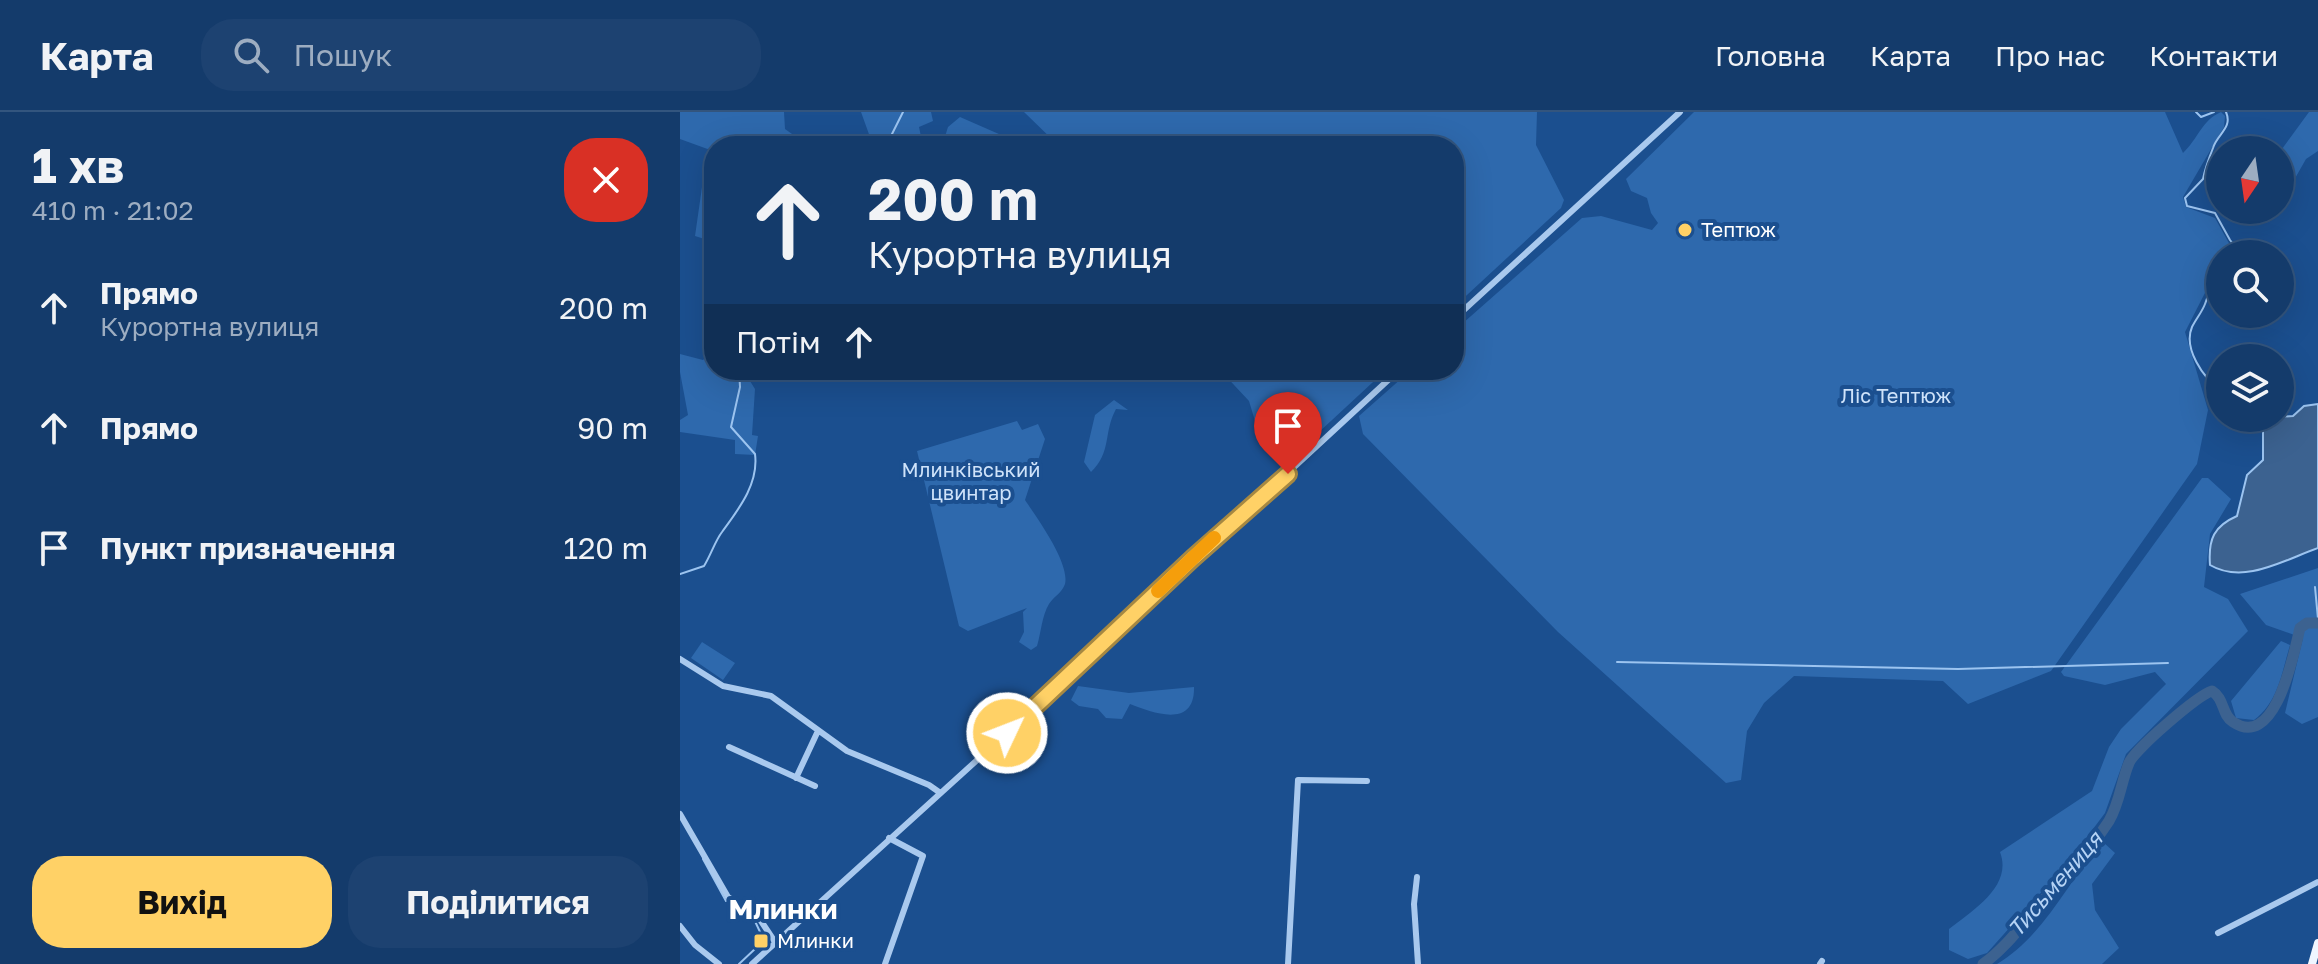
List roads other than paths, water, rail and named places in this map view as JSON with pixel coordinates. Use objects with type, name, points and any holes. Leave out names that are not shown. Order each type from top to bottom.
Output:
[{"type":"main road","points":[[2312,964],[2318,943]]},
{"type":"street","points":[[1464,310],[1680,112]]},
{"type":"street","points":[[752,964],[1388,380]]},
{"type":"street","points":[[680,659],[723,686],[771,696],[817,733],[865,760],[929,785],[939,792]]},
{"type":"street","points":[[796,778],[817,733]]},
{"type":"street","points":[[729,747],[815,786]]},
{"type":"street","points":[[1288,964],[1298,780],[1367,781]]},
{"type":"street","points":[[680,814],[728,897],[759,918],[775,942]]},
{"type":"street","points":[[885,964],[923,856],[889,838]]},
{"type":"street","points":[[1417,877],[1414,904],[1418,964]]},
{"type":"street","points":[[2218,933],[2318,882]]},
{"type":"street","points":[[680,926],[695,945],[719,964]]},
{"type":"waterway","points":[[891,136],[903,112]]},
{"type":"waterway","points":[[2196,112],[2201,117],[2214,112]]},
{"type":"waterway","points":[[2226,112],[2226,127],[2215,143],[2203,179],[2185,198],[2187,206],[2215,213],[2230,240]]},
{"type":"waterway","points":[[2206,302],[2190,335],[2192,353],[2206,377]]},
{"type":"waterway","points":[[680,574],[704,566],[751,486],[755,454],[731,427],[740,380]]},
{"type":"waterway","points":[[2315,587],[2318,619]]},
{"type":"waterway","name":"Тисьмениця","points":[[1983,964],[2000,950],[2102,832],[2116,807],[2133,756],[2181,712],[2212,691],[2233,722],[2248,727],[2261,723],[2272,711],[2288,676],[2300,628],[2307,623],[2318,623]]},
{"type":"waterway","points":[[1617,662],[1958,669],[2168,663]]},
{"type":"waterway","points":[[703,859],[726,901]]},
{"type":"waterway","points":[[730,906],[748,913]]},
{"type":"waterway","points":[[739,964],[756,948],[761,934],[753,917]]},
{"type":"place","name":"Тептюж","points":[[1685,230]]},
{"type":"place","name":"Млинки","points":[[761,941]]},
{"type":"district","name":"Млинки","points":[[783,909]]},
{"type":"park label","name":"Ліс Тептюж","points":[[1896,396]]},
{"type":"park label","name":"Млинківський цвинтар","points":[[971,482]]}]
